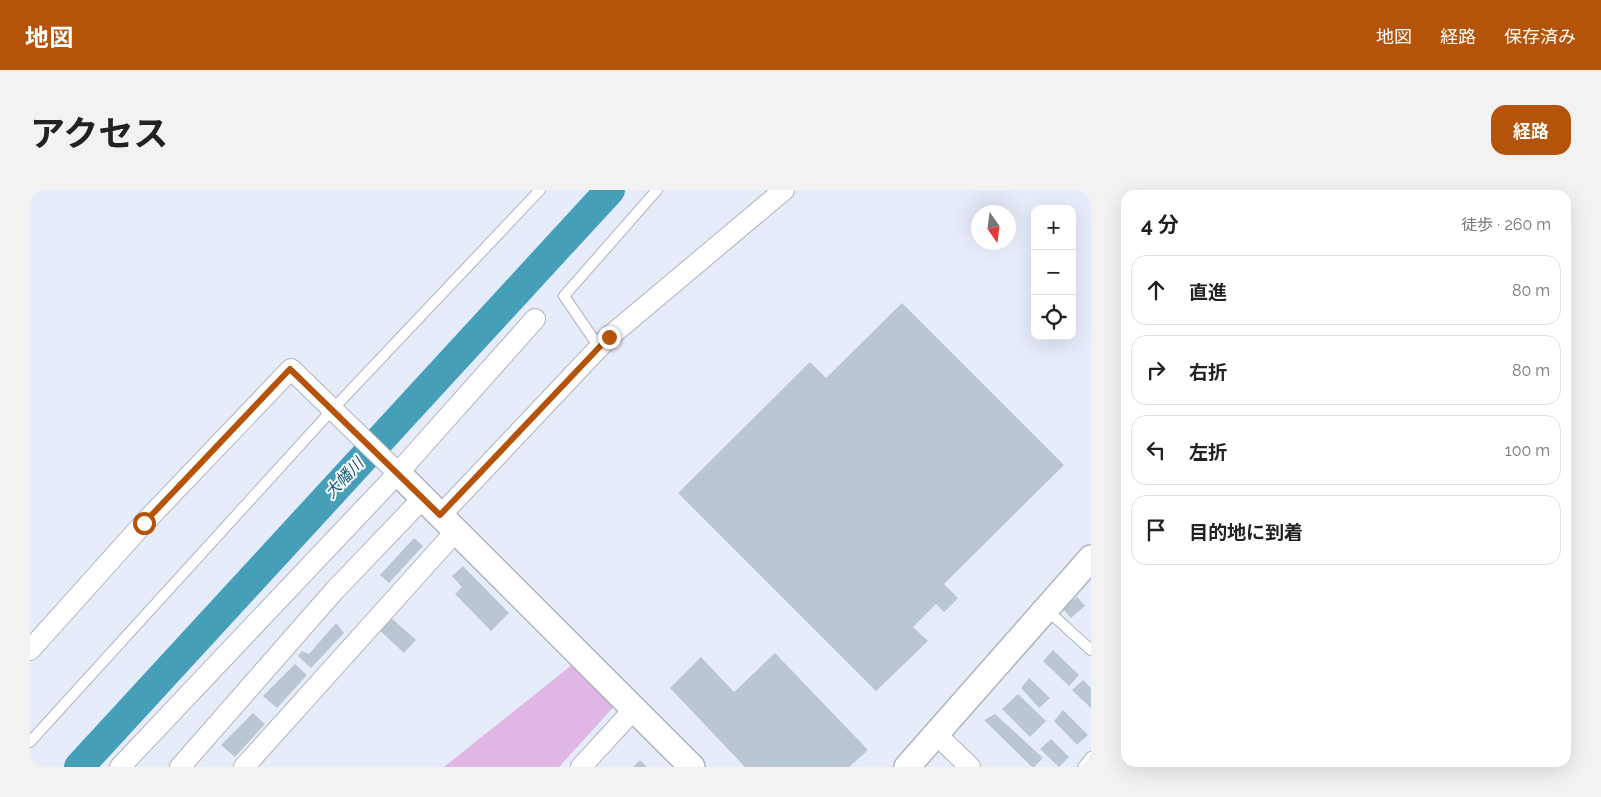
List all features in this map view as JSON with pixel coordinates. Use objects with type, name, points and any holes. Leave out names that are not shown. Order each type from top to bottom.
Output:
[{"type":"street","points":[[244,767],[440,515],[609,337],[784,190]]},
{"type":"street","points":[[120,767],[398,473],[534,319]]},
{"type":"street","points":[[30,650],[144,523],[290,369],[398,473],[692,767]]},
{"type":"street","points":[[180,767],[335,590],[440,515]]},
{"type":"street","points":[[907,767],[1091,558]]},
{"type":"street","points":[[580,767],[635,708]]},
{"type":"street","points":[[936,734],[970,767]]},
{"type":"lane","points":[[30,742],[332,410],[540,190]]},
{"type":"lane","points":[[599,347],[564,296],[657,190]]},
{"type":"lane","points":[[1046,609],[1091,650]]},
{"type":"lane","points":[[1083,767],[1091,757]]},
{"type":"shaded area","points":[[578,660],[619,701],[559,767],[444,767]]},
{"type":"building","points":[[902,303],[1064,465],[944,584],[958,598],[944,612],[936,604],[913,627],[928,641],[876,691],[678,493],[810,362],[826,378]]},
{"type":"building","points":[[414,538],[423,546],[389,583],[380,575]]},
{"type":"building","points":[[463,566],[509,613],[491,631],[455,594],[462,587],[452,576]]},
{"type":"building","points":[[1077,597],[1085,606],[1071,618],[1063,609]]},
{"type":"building","points":[[389,616],[416,640],[404,653],[377,628]]},
{"type":"building","points":[[336,623],[344,633],[311,668],[298,656],[302,651],[309,654]]},
{"type":"building","points":[[1053,650],[1079,675],[1069,686],[1043,661]]},
{"type":"building","points":[[775,653],[868,750],[849,767],[745,767],[670,688],[701,657],[734,692]]},
{"type":"building","points":[[295,664],[307,675],[277,708],[263,696]]},
{"type":"building","points":[[1029,678],[1050,698],[1039,708],[1021,688]]},
{"type":"building","points":[[1083,680],[1091,688],[1091,708],[1072,690]]},
{"type":"building","points":[[1018,694],[1046,721],[1030,737],[1002,709]]},
{"type":"building","points":[[1063,710],[1088,735],[1077,745],[1054,721]]},
{"type":"building","points":[[253,713],[265,724],[235,757],[221,745]]},
{"type":"building","points":[[995,714],[1043,758],[1034,767],[984,720]]},
{"type":"building","points":[[1051,739],[1069,757],[1059,767],[1040,749]]},
{"type":"building","points":[[640,760],[647,767],[633,767]]},
{"type":"waterway","name":"大幡川","points":[[79,767],[610,190]]},
{"type":"route","points":[[144,523],[290,369],[440,515],[609,337]]}]
